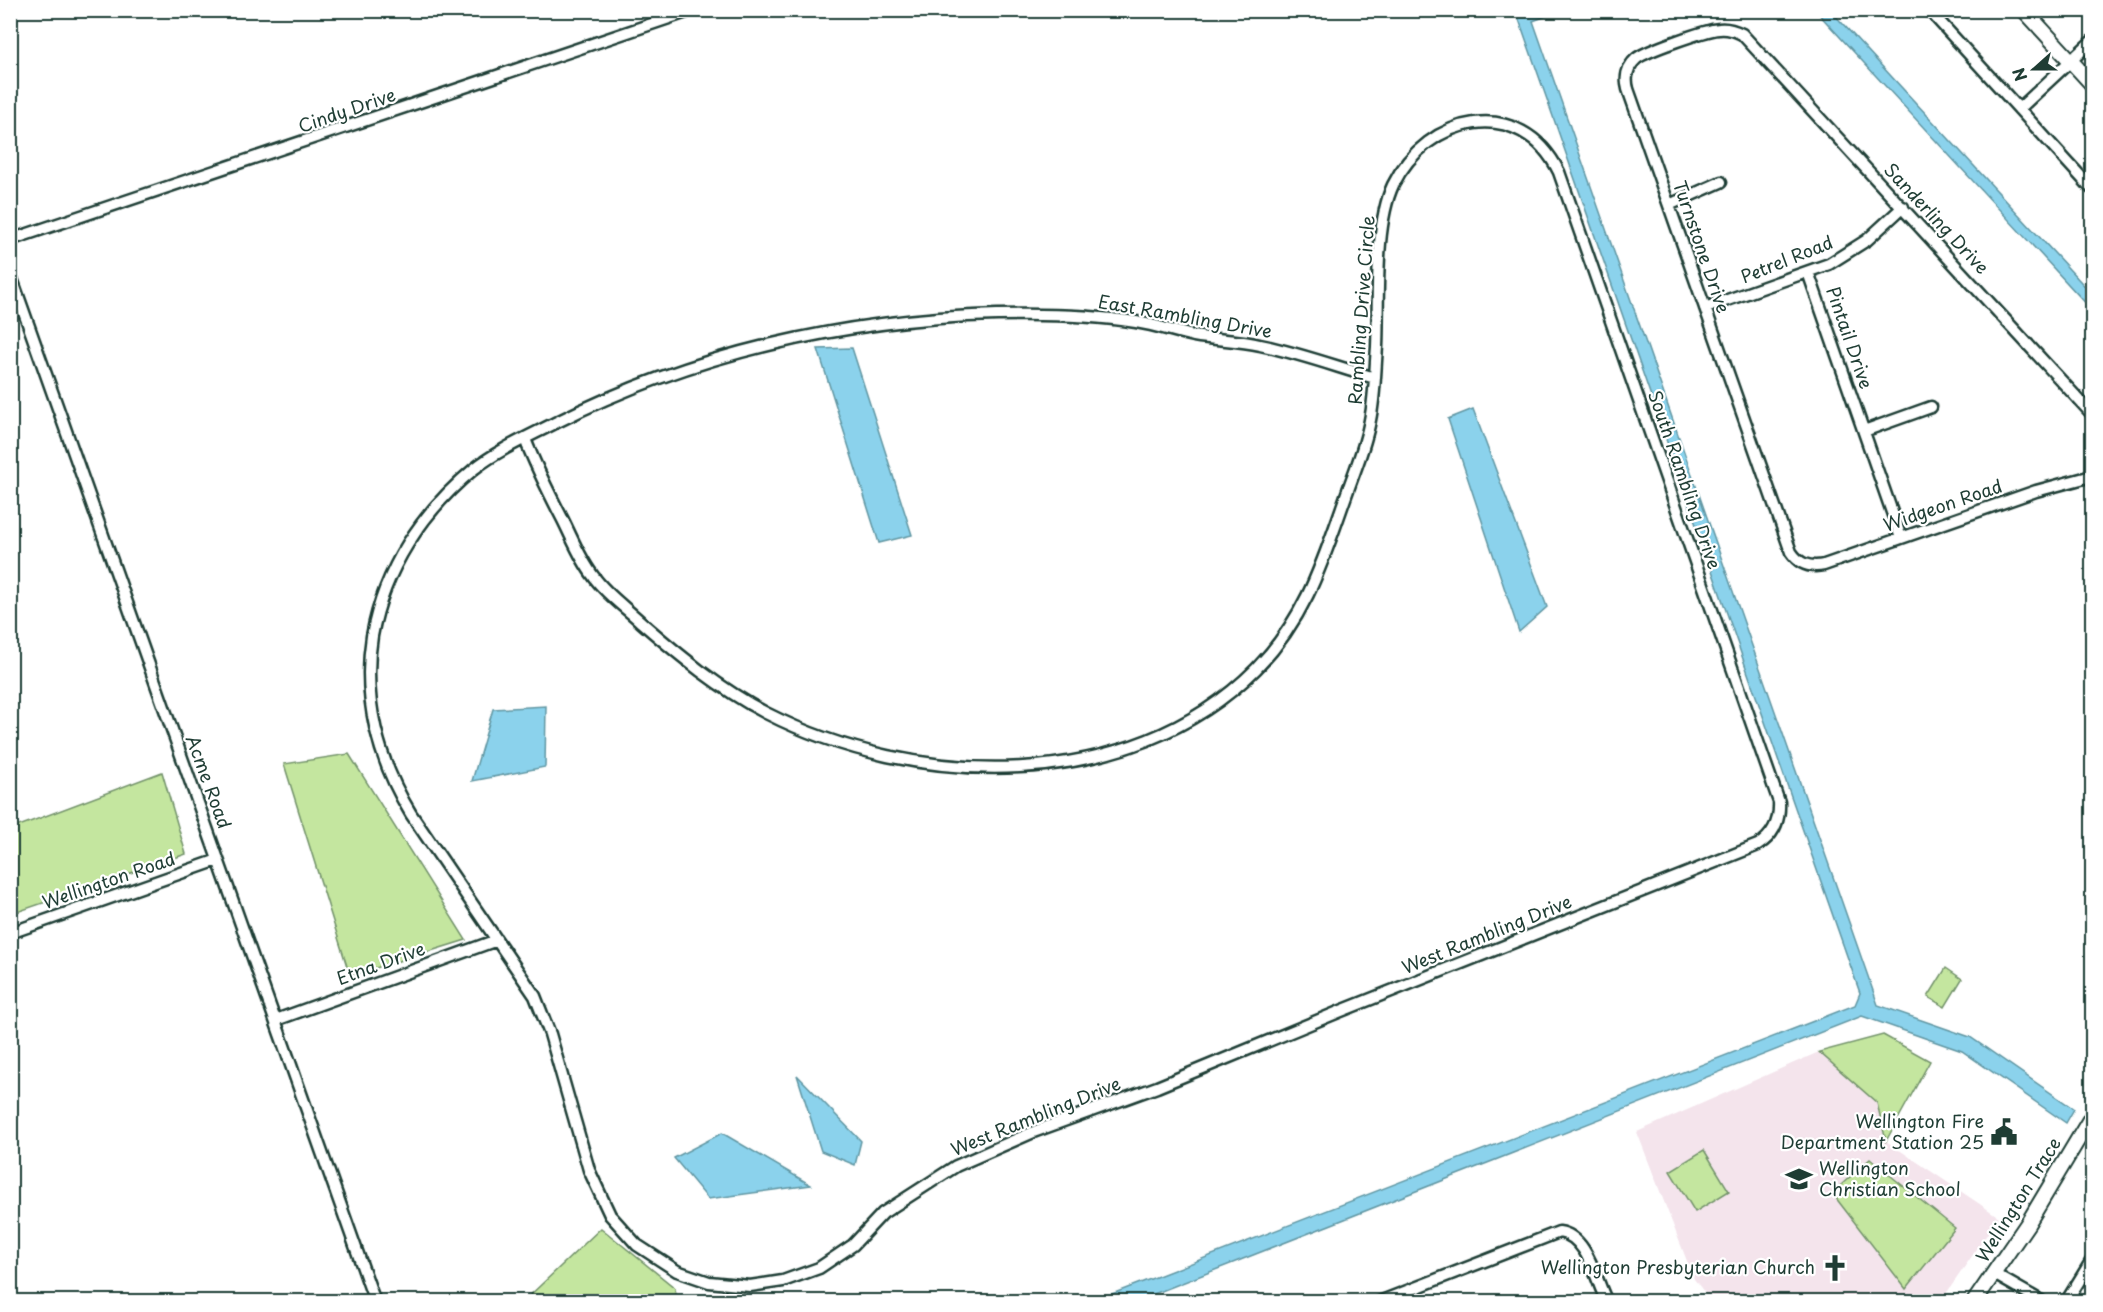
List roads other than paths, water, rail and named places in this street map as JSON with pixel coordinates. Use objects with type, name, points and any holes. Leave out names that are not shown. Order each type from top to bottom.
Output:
[{"type":"street","name":"Cindy Drive","points":[[10,240],[693,10]]},
{"type":"street","points":[[1929,10],[2092,189]]},
{"type":"street","points":[[2024,10],[2092,84]]},
{"type":"street","name":"Turnstone Drive","points":[[1755,47],[1736,31],[1718,29],[1641,56],[1631,64],[1627,76],[1628,89],[1791,552],[1804,564]]},
{"type":"street","points":[[2019,109],[2092,41]]},
{"type":"street","name":"Sanderling Drive","points":[[1755,47],[2092,414]]},
{"type":"street","name":"Rambling Drive Circle","points":[[525,439],[576,550],[595,579],[663,642],[713,681],[796,726],[863,750],[952,765],[1015,767],[1094,756],[1146,739],[1194,715],[1256,669],[1307,598],[1327,556],[1361,454],[1370,419],[1375,378],[1382,224],[1387,201],[1396,180],[1425,145],[1458,126],[1488,122],[1517,128]]},
{"type":"street","name":"South Rambling Drive","points":[[1517,128],[1542,146],[1559,172],[1777,796],[1779,815],[1775,828],[1763,842],[1750,848]]},
{"type":"street","points":[[1669,205],[1721,182]]},
{"type":"street","name":"Petrel Road","points":[[1705,308],[1808,272],[1849,253],[1903,207]]},
{"type":"street","name":"Pintail Drive","points":[[1808,272],[1864,431]]},
{"type":"street","name":"Acme Road","points":[[10,273],[375,1302]]},
{"type":"street","name":"East Rambling Drive","points":[[498,940],[411,814],[394,784],[379,745],[373,720],[369,670],[375,619],[388,579],[399,556],[423,523],[457,485],[476,468],[525,439],[624,392],[710,361],[797,338],[909,320],[1011,315],[1130,321],[1211,339],[1258,344],[1375,378]]},
{"type":"street","points":[[1901,538],[1864,431],[1931,407]]},
{"type":"street","name":"Widgeon Road","points":[[1804,564],[1824,565],[2036,491],[2092,476]]},
{"type":"street","name":"West Rambling Drive","points":[[498,940],[527,982],[542,1011],[589,1170],[610,1215],[638,1245],[671,1268],[709,1282],[750,1286],[783,1281],[828,1263],[853,1245],[883,1213],[956,1166],[1036,1131],[1157,1087],[1350,1007],[1750,848]]},
{"type":"street","name":"Wellington Road","points":[[10,933],[218,860]]},
{"type":"street","name":"Etna Drive","points":[[276,1020],[498,940]]},
{"type":"street","name":"Wellington Trace","points":[[1974,1302],[1994,1274],[2092,1116]]},
{"type":"street","points":[[1379,1302],[1559,1232],[1571,1236],[1581,1244],[1607,1302]]},
{"type":"street","points":[[2066,1302],[2092,1260]]},
{"type":"street","points":[[1994,1274],[2043,1302]]},
{"type":"water","points":[[1516,11],[1560,11],[1533,21],[1878,1005],[1970,1037],[2074,1109],[2066,1123],[1962,1051],[1862,1016],[1136,1301],[1094,1301],[1855,1005],[1860,993]]},
{"type":"water","points":[[1816,11],[1831,11],[2092,294],[2092,310]]},
{"type":"water","points":[[852,348],[912,535],[879,543],[818,349]]},
{"type":"water","points":[[1473,409],[1547,607],[1519,632],[1448,419]]},
{"type":"water","points":[[546,706],[545,767],[472,781],[493,709]]},
{"type":"water","points":[[797,1075],[861,1141],[855,1165],[821,1151]]},
{"type":"water","points":[[722,1133],[811,1185],[708,1199],[674,1158]]},
{"type":"place","name":"Wellington Fire Department Station 25","points":[[2004,1132]]},
{"type":"place","name":"Wellington Christian School","points":[[1799,1179]]},
{"type":"place","name":"Wellington Presbyterian Church","points":[[1835,1268]]}]
